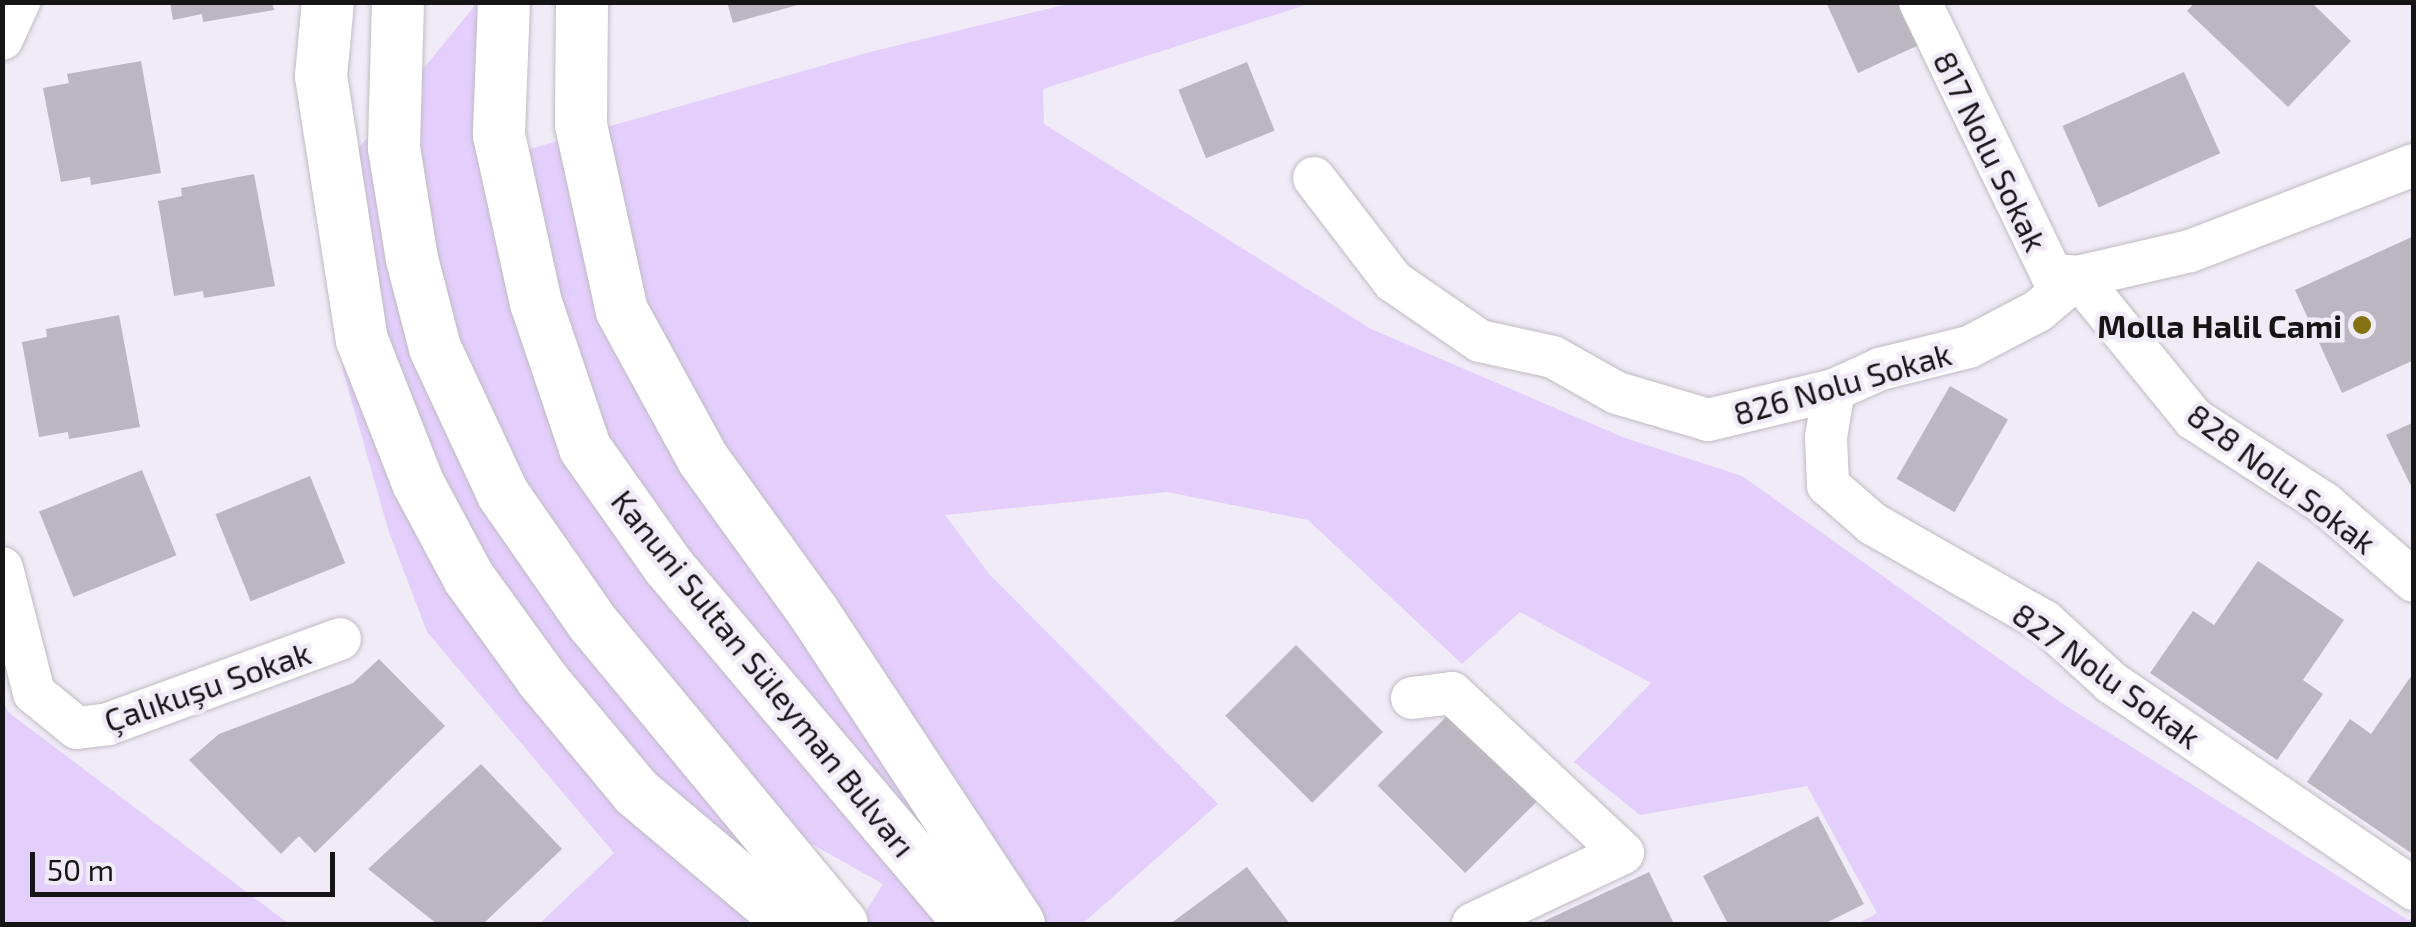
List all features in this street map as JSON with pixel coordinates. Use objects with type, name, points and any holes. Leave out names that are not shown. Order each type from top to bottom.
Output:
[{"type":"main road","points":[[328,2],[321,76],[359,322],[418,483],[468,578],[542,679],[636,792],[793,924]]},
{"type":"main road","points":[[398,2],[394,148],[412,259],[435,348],[503,494],[592,622],[842,924]]},
{"type":"main road","name":"Kanuni Sultan Süleyman Bulvarı","points":[[504,2],[499,135],[536,302],[584,448],[669,566],[970,924]]},
{"type":"main road","points":[[582,2],[581,126],[622,311],[704,460],[814,613],[1019,924]]},
{"type":"street","points":[[2,39],[19,2]]},
{"type":"street","name":"817 Nolu Sokak","points":[[1920,2],[2052,276],[2078,277]]},
{"type":"street","name":"826 Nolu Sokak","points":[[1314,178],[1393,281],[1480,341],[1554,357],[1616,393],[1708,420],[1834,390],[1880,368],[1969,347],[2038,311],[2078,277],[2190,251],[2414,164]]},
{"type":"street","name":"828 Nolu Sokak","points":[[2078,277],[2194,419],[2324,502],[2414,581]]},
{"type":"street","name":"827 Nolu Sokak","points":[[1834,390],[1826,437],[1828,486],[1872,524],[2044,621],[2112,684],[2414,889]]},
{"type":"street","name":"Çalıkuşu Sokak","points":[[2,568],[34,693],[77,728],[108,724],[340,638]]},
{"type":"street","points":[[1412,698],[1452,693],[1622,852],[1473,924]]},
{"type":"shaded area","points":[[477,3],[488,161],[870,52],[1072,3],[1312,3],[1043,89],[1044,124],[1371,329],[1625,438],[1742,476],[2063,704],[2408,920],[2413,917],[2413,924],[1858,924],[1877,913],[1807,786],[1640,815],[1574,762],[1651,683],[1520,612],[1462,664],[1308,520],[1167,492],[945,515],[990,575],[1218,804],[1082,924],[858,924],[883,884],[783,828],[785,924],[539,924],[614,853],[427,632],[389,532],[343,371],[330,183]]},
{"type":"shaded area","points":[[2,698],[8,712],[289,924],[3,924]]},
{"type":"building","points":[[170,2],[272,2],[274,10],[203,22],[202,14],[173,20]]},
{"type":"building","points":[[727,2],[801,2],[801,4],[733,23]]},
{"type":"building","points":[[1826,2],[1902,2],[1921,44],[1858,73]]},
{"type":"building","points":[[2195,2],[2311,2],[2351,41],[2288,107],[2187,11]]},
{"type":"building","points":[[141,61],[161,173],[91,185],[90,177],[61,182],[43,88],[69,83],[67,74]]},
{"type":"building","points":[[1247,62],[1275,131],[1206,158],[1178,90]]},
{"type":"building","points":[[2184,72],[2220,153],[2099,207],[2062,126]]},
{"type":"building","points":[[254,174],[275,286],[204,298],[203,291],[174,296],[158,201],[182,196],[181,188]]},
{"type":"building","name":"Molla Halil Cami","points":[[2414,236],[2414,360],[2342,393],[2295,290]]},
{"type":"building","points":[[119,315],[140,427],[69,439],[68,432],[39,437],[22,342],[47,337],[46,329]]},
{"type":"building","points":[[1950,386],[2008,420],[1955,512],[1896,479]]},
{"type":"building","points":[[2414,422],[2414,492],[2386,435]]},
{"type":"building","points":[[142,470],[176,555],[74,597],[39,512]]},
{"type":"building","points":[[310,476],[345,563],[251,601],[215,514]]},
{"type":"building","points":[[2258,561],[2344,620],[2303,680],[2323,694],[2277,760],[2150,673],[2193,611],[2214,625]]},
{"type":"building","points":[[1296,645],[1383,732],[1312,803],[1225,716]]},
{"type":"building","points":[[379,659],[445,726],[315,853],[299,836],[281,854],[189,760],[219,734],[353,683]]},
{"type":"building","points":[[2414,672],[2414,855],[2307,782],[2350,719],[2371,734]]},
{"type":"building","points":[[1449,714],[1537,802],[1465,873],[1378,785]]},
{"type":"building","points":[[481,764],[562,849],[483,924],[437,924],[368,869]]},
{"type":"building","points":[[1818,816],[1864,904],[1824,924],[1728,924],[1703,876]]},
{"type":"building","points":[[1247,867],[1290,924],[1170,924]]},
{"type":"building","points":[[1649,872],[1674,924],[1538,924]]},
{"type":"place","name":"Molla Halil Cami","points":[[2362,325]]}]
